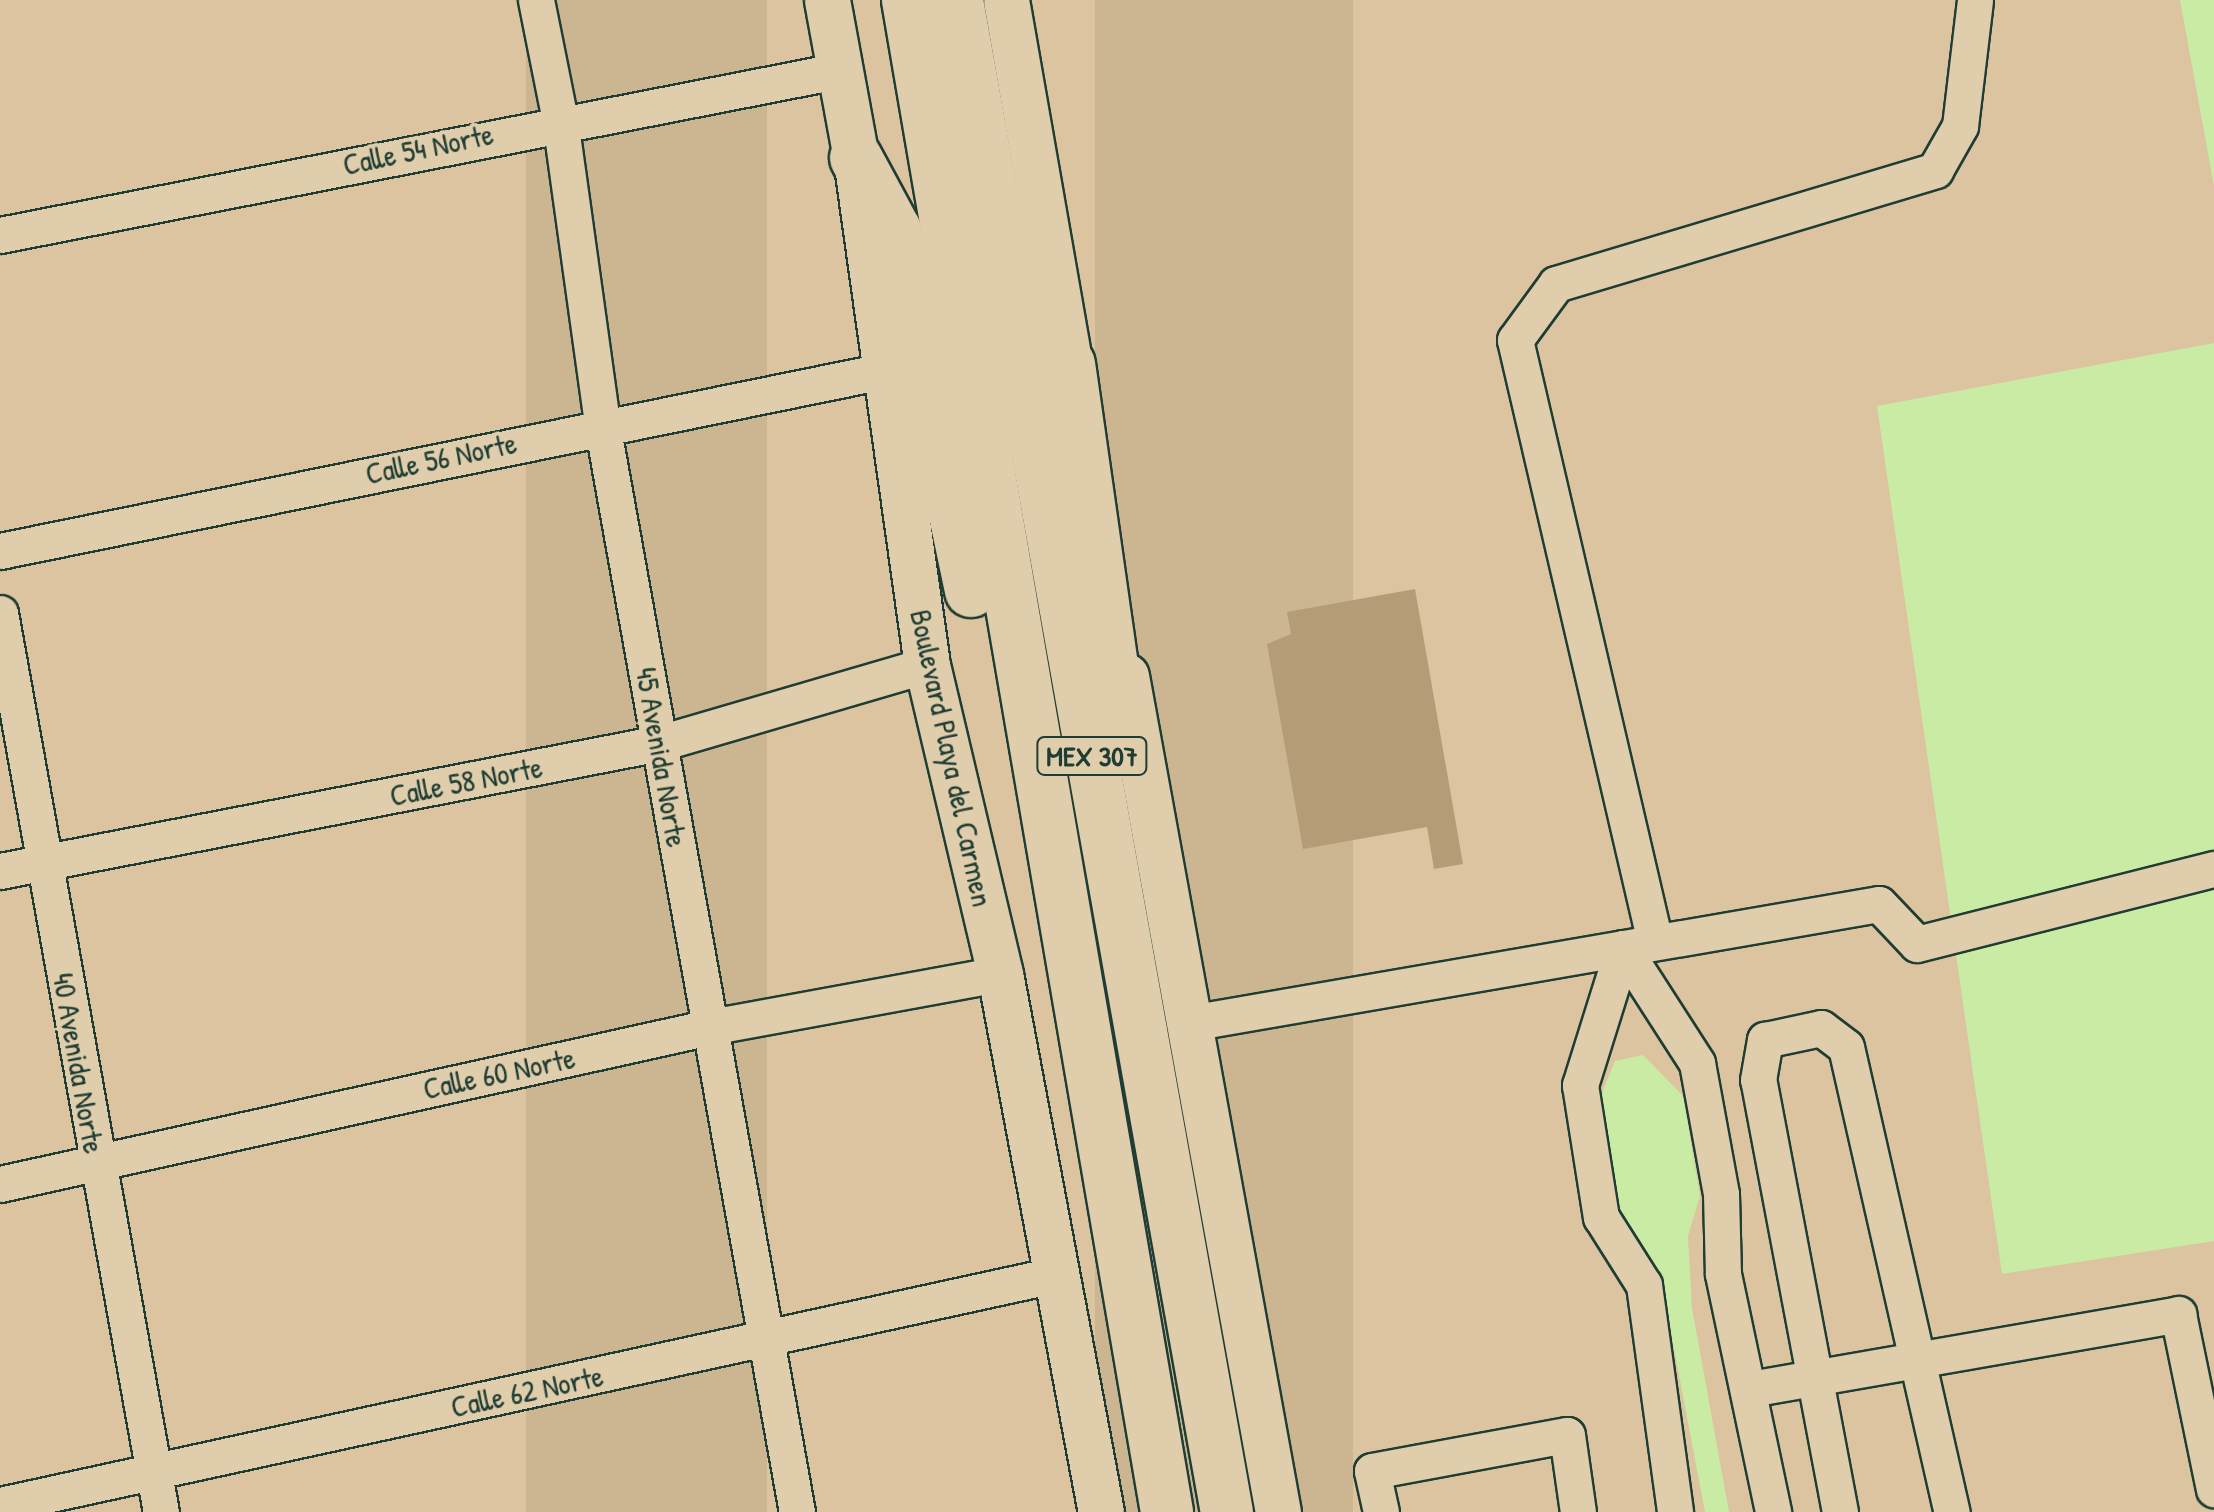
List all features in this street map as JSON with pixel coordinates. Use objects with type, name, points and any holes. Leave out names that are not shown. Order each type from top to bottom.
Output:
[{"type":"highway","name":"MEX 307","points":[[908,0],[1167,1512]]},
{"type":"highway","name":"MEX 307","points":[[957,0],[1227,1512]]},
{"type":"highway","points":[[856,158],[895,230],[1084,1178],[1142,1368]]},
{"type":"highway","points":[[1069,364],[1187,1164],[1189,1302]]},
{"type":"main road","name":"Boulevard Playa del Carmen","points":[[827,0],[856,158],[927,665],[1000,974],[1054,1275],[1102,1512]]},
{"type":"main road","points":[[1006,0],[1278,1512]]},
{"type":"street","name":"45 Avenida Norte","points":[[536,0],[560,120],[602,424],[797,1512]]},
{"type":"street","points":[[1773,1512],[1750,1389],[1722,1274],[1721,1194],[1696,1063],[1639,945],[1515,340],[1556,284],[1935,170],[1960,126],[1975,0]]},
{"type":"street","name":"Calle 54 Norte","points":[[0,235],[560,120],[838,71]]},
{"type":"street","name":"Calle 56 Norte","points":[[0,551],[602,424],[883,371]]},
{"type":"street","name":"40 Avenida Norte","points":[[0,613],[160,1512]]},
{"type":"street","name":"Calle 58 Norte","points":[[0,871],[660,744],[927,665]]},
{"type":"street","points":[[1190,1023],[1879,904],[1916,944],[2214,869]]},
{"type":"street","points":[[1639,945],[1580,1084],[1601,1217],[1644,1285],[1674,1512]]},
{"type":"street","name":"Calle 60 Norte","points":[[0,1184],[710,1027],[1000,974]]},
{"type":"street","points":[[1840,1512],[1810,1379],[1758,1080],[1765,1040],[1821,1028],[1846,1047],[1952,1512]]},
{"type":"street","name":"Calle 62 Norte","points":[[0,1505],[153,1468],[766,1342],[1054,1275]]},
{"type":"street","points":[[1750,1389],[2178,1314],[2214,1489]]},
{"type":"street","points":[[1382,1512],[1372,1471],[1567,1435],[1578,1512]]},
{"type":"shaded area","points":[[526,0],[767,0],[767,1512],[526,1512]]},
{"type":"shaded area","points":[[1095,0],[1353,0],[1353,1512],[1095,1512]]},
{"type":"green space","points":[[2180,0],[2214,0],[2214,186]]},
{"type":"green space","points":[[2214,343],[2214,1241],[2002,1274],[1877,406]]},
{"type":"green space","points":[[1643,1055],[1683,1096],[1700,1196],[1688,1236],[1692,1308],[1729,1512],[1705,1512],[1665,1301],[1640,1241],[1614,1212],[1595,1110],[1615,1061]]},
{"type":"building","points":[[1415,589],[1463,864],[1434,869],[1427,827],[1303,849],[1267,644],[1291,634],[1287,612]]}]
